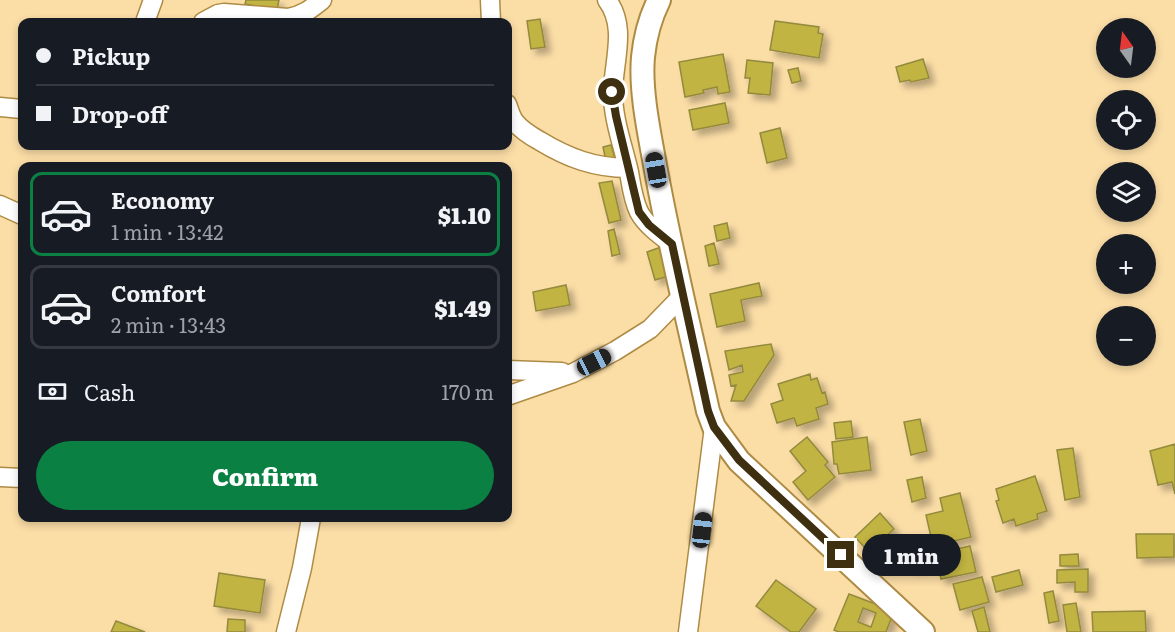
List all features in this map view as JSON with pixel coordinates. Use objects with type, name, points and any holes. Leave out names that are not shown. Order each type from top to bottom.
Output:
[{"type":"street","points":[[146,18],[153,0]]},
{"type":"street","points":[[212,18],[224,13],[288,18],[305,13],[322,0]]},
{"type":"street","points":[[490,0],[491,18]]},
{"type":"street","points":[[607,0],[613,7],[617,21],[618,40],[612,92],[639,212],[649,225],[672,244]]},
{"type":"street","points":[[659,0],[649,23],[643,58],[643,79],[650,135],[708,411],[714,427],[739,460],[923,632]]},
{"type":"street","points":[[0,107],[18,109]]},
{"type":"street","points":[[512,116],[519,126],[574,160],[606,168],[628,168]]},
{"type":"street","points":[[0,205],[18,213]]},
{"type":"street","points":[[512,394],[573,373],[615,351],[650,329],[683,295]]},
{"type":"street","points":[[512,369],[573,373]]},
{"type":"street","points":[[688,632],[714,427]]},
{"type":"street","points":[[0,477],[18,478]]},
{"type":"street","points":[[286,632],[302,568],[310,522]]},
{"type":"building","points":[[246,0],[279,0],[277,10],[245,4]]},
{"type":"building","points":[[540,19],[545,47],[531,49],[527,21]]},
{"type":"building","points":[[775,21],[819,27],[818,33],[823,34],[819,58],[770,50]]},
{"type":"building","points":[[723,54],[730,92],[718,94],[717,87],[703,90],[704,93],[685,97],[679,62]]},
{"type":"building","points":[[923,59],[929,78],[900,82],[896,67]]},
{"type":"building","points":[[747,60],[773,63],[770,95],[748,93],[750,78],[745,78]]},
{"type":"building","points":[[798,68],[801,81],[792,83],[788,70]]},
{"type":"building","points":[[725,103],[729,123],[693,130],[689,110]]},
{"type":"building","points":[[780,128],[787,158],[767,163],[760,133]]},
{"type":"building","points":[[611,145],[615,158],[606,161],[603,147]]},
{"type":"building","points":[[612,181],[621,220],[609,223],[599,183]]},
{"type":"building","points":[[727,223],[730,238],[717,241],[714,226]]},
{"type":"building","points":[[614,229],[620,254],[612,256],[608,231]]},
{"type":"building","points":[[714,243],[719,264],[709,266],[705,246]]},
{"type":"building","points":[[661,247],[669,276],[655,280],[647,252]]},
{"type":"building","points":[[759,283],[762,296],[741,300],[745,321],[717,327],[710,294]]},
{"type":"building","points":[[566,285],[570,305],[536,311],[533,292]]},
{"type":"building","points":[[771,344],[774,355],[744,401],[731,401],[736,385],[731,386],[729,375],[743,372],[742,365],[729,370],[725,351]]},
{"type":"building","points":[[810,374],[811,380],[817,378],[822,393],[825,392],[828,404],[816,408],[819,419],[797,426],[794,418],[777,423],[771,404],[783,400],[778,384]]},
{"type":"building","points":[[920,419],[927,451],[911,455],[904,422]]},
{"type":"building","points":[[851,421],[853,437],[836,439],[834,423]]},
{"type":"building","points":[[807,437],[828,462],[825,465],[835,477],[808,500],[793,482],[806,471],[790,451]]},
{"type":"building","points":[[867,437],[871,470],[839,474],[837,464],[834,464],[832,442]]},
{"type":"building","points":[[1175,444],[1175,494],[1172,482],[1158,485],[1150,451]]},
{"type":"building","points":[[1073,448],[1080,497],[1065,500],[1057,450]]},
{"type":"building","points":[[1035,476],[1047,511],[1037,514],[1038,519],[1016,526],[1014,519],[1003,523],[996,501],[999,500],[996,489]]},
{"type":"building","points":[[922,477],[926,498],[912,502],[907,480]]},
{"type":"building","points":[[960,493],[971,537],[933,546],[926,515],[943,511],[940,498]]},
{"type":"building","points":[[880,513],[894,529],[869,552],[855,537]]},
{"type":"building","points":[[1136,534],[1174,534],[1174,557],[1137,558]]},
{"type":"building","points":[[923,539],[929,563],[911,567],[904,543]]},
{"type":"building","points":[[970,546],[976,572],[941,579],[935,554]]},
{"type":"building","points":[[1078,554],[1079,566],[1060,566],[1060,555]]},
{"type":"building","points":[[1088,569],[1088,592],[1075,592],[1075,582],[1057,583],[1057,570]]},
{"type":"building","points":[[1019,570],[1023,585],[996,592],[992,577]]},
{"type":"building","points":[[219,573],[265,580],[260,613],[214,606]]},
{"type":"building","points":[[982,577],[989,602],[960,610],[953,584]]},
{"type":"building","points":[[776,580],[816,609],[799,632],[791,632],[756,606]]},
{"type":"building","points":[[1053,591],[1059,621],[1049,623],[1044,593]]},
{"type":"building","points":[[849,594],[894,611],[886,632],[839,632],[834,630]],"holes":[[[863,608],[876,613],[871,627],[858,622]]]},
{"type":"building","points":[[1076,603],[1081,632],[1067,632],[1063,605]]},
{"type":"building","points":[[984,607],[990,632],[978,632],[972,611]]},
{"type":"building","points":[[1145,611],[1146,632],[1093,632],[1092,612]]},
{"type":"building","points":[[228,619],[245,620],[245,632],[227,632]]},
{"type":"building","points":[[116,621],[145,632],[111,632]]},
{"type":"route","points":[[612,92],[639,212],[649,225],[672,244],[708,411],[714,427],[739,460],[841,555]]}]
